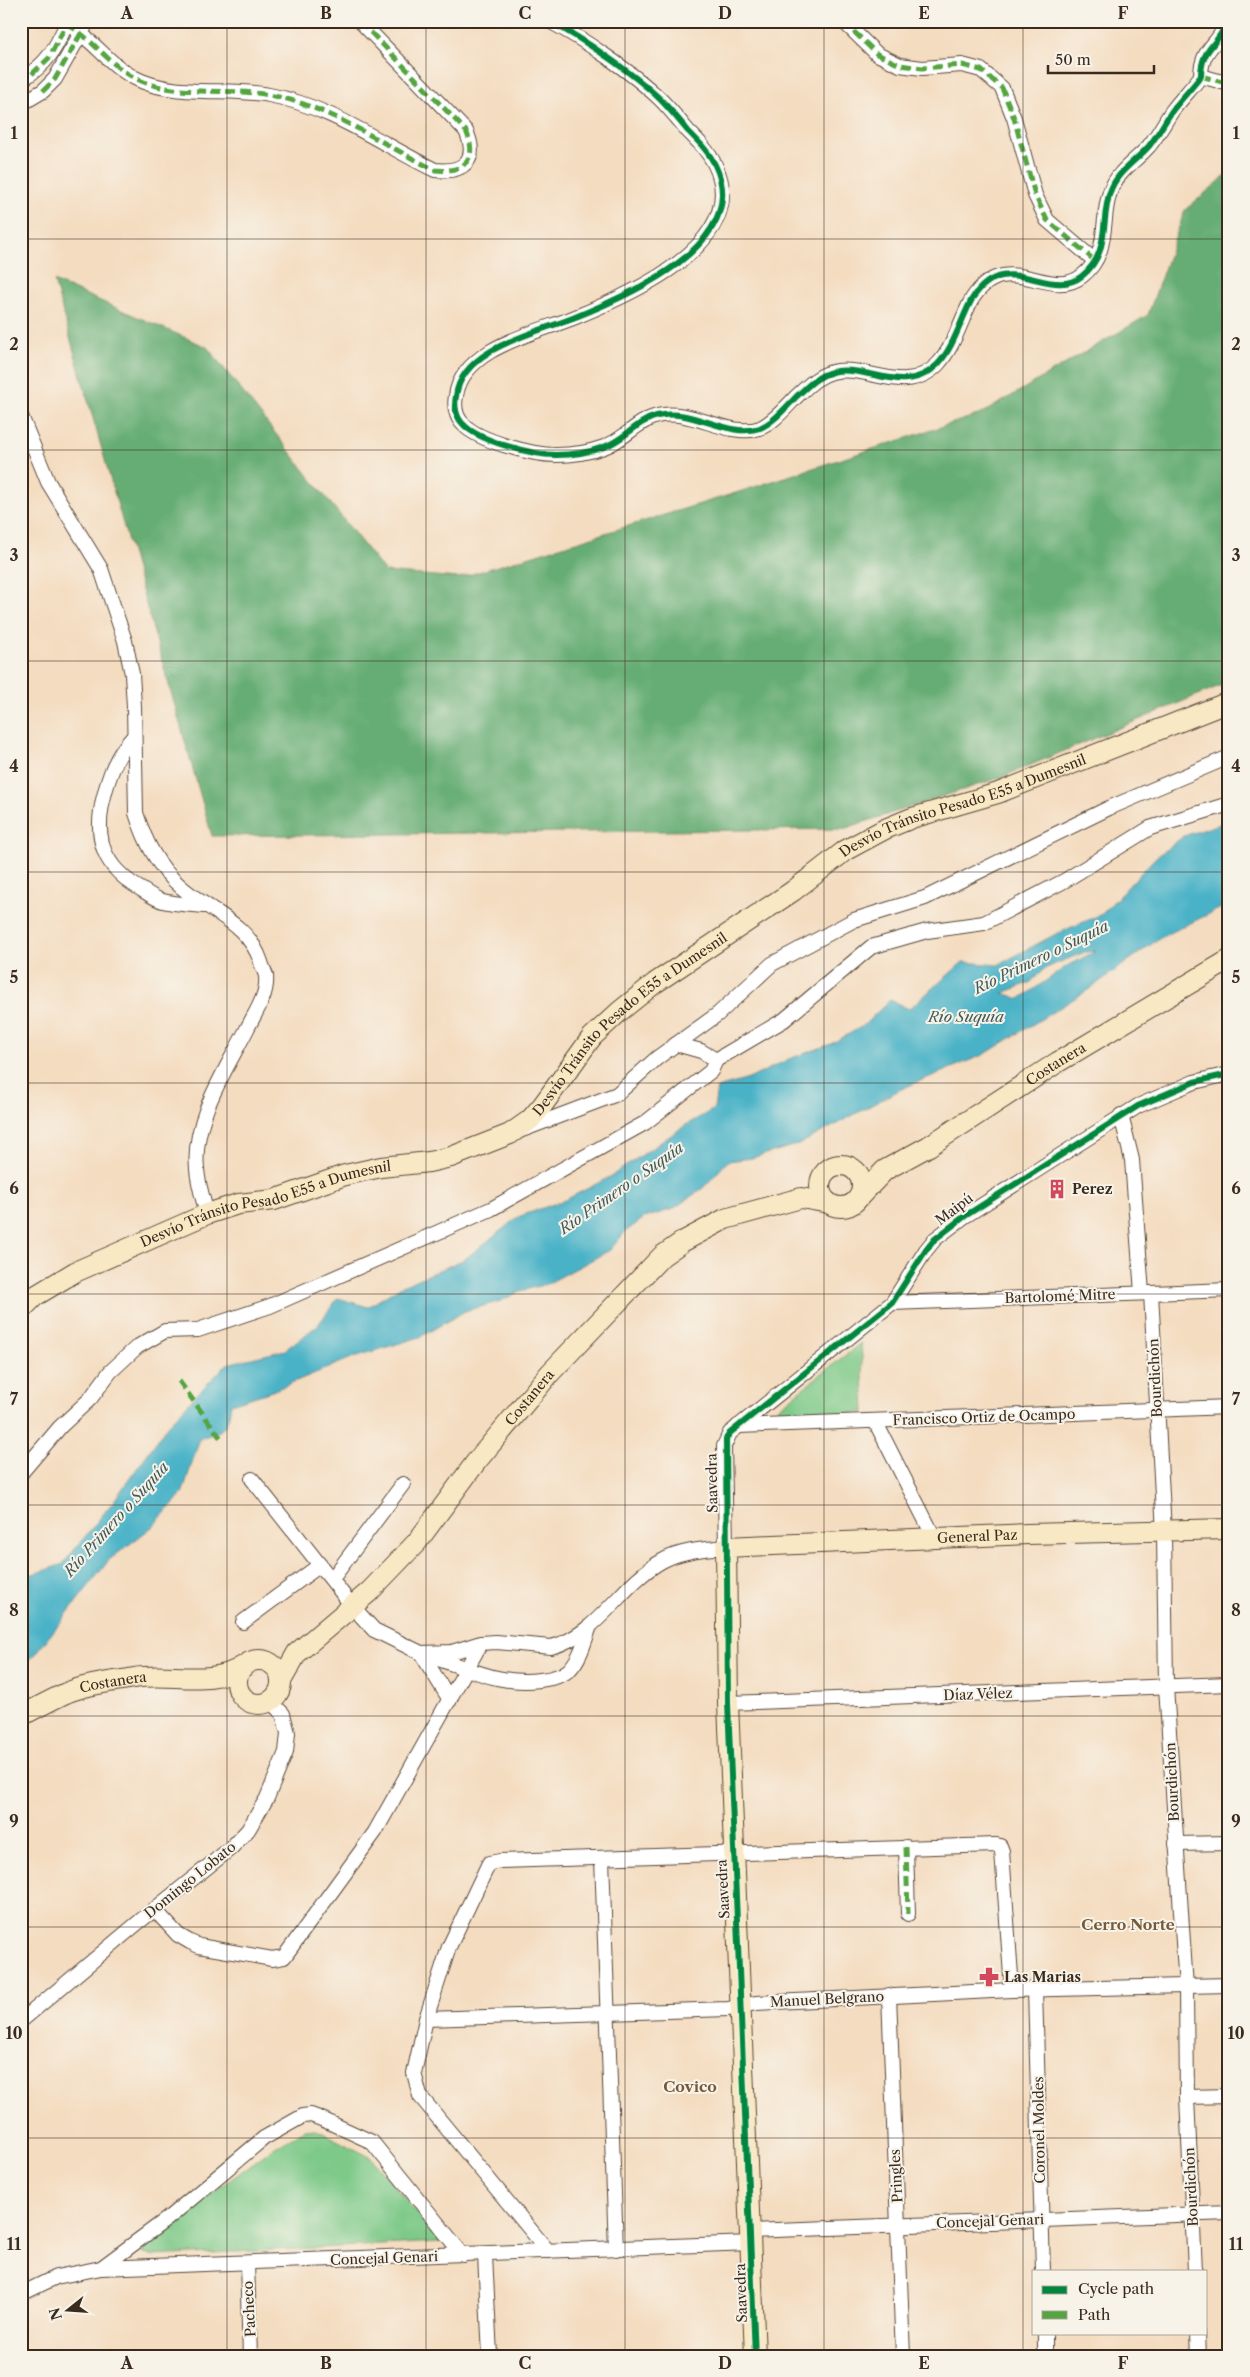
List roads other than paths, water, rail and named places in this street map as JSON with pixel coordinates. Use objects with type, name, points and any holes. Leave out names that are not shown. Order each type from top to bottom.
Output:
[{"type":"street","points":[[21,80],[41,68],[49,58],[67,23],[85,27],[125,72],[148,84],[176,89],[223,90],[269,95],[292,101],[345,122],[435,170],[445,171],[461,168],[468,161],[471,152],[470,141],[466,131],[360,21]]},
{"type":"street","points":[[549,21],[621,68],[666,105],[706,151],[716,166],[722,198],[720,213],[713,228],[689,254],[659,275],[600,306],[500,346],[473,364],[460,382],[456,394],[457,416],[471,431],[526,450],[556,455],[604,447],[618,441],[645,421],[667,414],[681,415],[734,428],[758,428],[778,415],[813,380],[832,372],[844,370],[877,377],[907,379],[928,372],[943,358],[978,290],[992,278],[1016,276],[1064,283],[1082,276],[1094,260],[1104,238],[1108,199],[1116,180],[1147,148],[1173,110],[1202,76],[1201,64],[1204,54],[1224,32],[1226,21]]},
{"type":"street","points":[[843,21],[877,54],[900,65],[922,68],[962,65],[981,70],[1002,88],[1014,118],[1035,195],[1046,220],[1094,260]]},
{"type":"street","points":[[21,104],[43,91],[55,79],[85,27]]},
{"type":"street","points":[[1202,76],[1229,84]]},
{"type":"street","points":[[21,416],[48,482],[101,570],[113,602],[132,674],[136,813],[141,830],[157,861],[179,886],[210,907],[244,934],[256,947],[266,976],[262,1000],[205,1112],[198,1136],[196,1168],[207,1214]]},
{"type":"street","name":"Desvío Tránsito Pesado E55 a Dumesnil","points":[[21,1310],[35,1296],[76,1272],[207,1214],[238,1204],[274,1200],[346,1175],[381,1167],[428,1162],[451,1156],[510,1134],[530,1120],[592,1037],[620,1011],[656,983],[793,891],[846,850],[885,828],[912,818],[998,793],[1163,730],[1229,702]]},
{"type":"street","points":[[134,736],[122,749],[109,774],[101,808],[99,836],[107,860],[127,880],[161,901],[210,907]]},
{"type":"street","points":[[510,1134],[553,1120],[617,1094],[657,1058],[718,1014],[772,964],[854,920],[924,898],[1109,808],[1229,757]]},
{"type":"street","points":[[21,1473],[60,1427],[90,1399],[110,1372],[137,1348],[165,1331],[198,1330],[270,1306],[491,1209],[645,1123],[710,1071],[716,1060],[784,1020],[871,947],[927,931],[984,923],[1064,881],[1150,828],[1229,804]]},
{"type":"street","name":"Costanera","points":[[21,1716],[67,1693],[106,1683],[149,1677],[211,1678],[232,1674],[249,1662],[280,1660],[297,1653],[353,1607],[417,1542],[476,1462],[550,1373],[651,1267],[682,1242],[725,1219],[801,1198],[841,1206],[853,1202],[885,1170],[929,1146],[1058,1062],[1229,960]]},
{"type":"street","points":[[676,1044],[701,1051],[716,1060]]},
{"type":"street","name":"Maipú","points":[[738,1426],[892,1303],[926,1250],[942,1234],[987,1200],[1121,1115],[1194,1082],[1229,1074]]},
{"type":"street","name":"Bourdichón","points":[[1121,1115],[1132,1160],[1157,1410],[1164,1532],[1166,1687],[1186,1987],[1187,2098],[1195,2270]]},
{"type":"street","name":"Costanera","points":[[801,1198],[830,1167],[837,1165],[885,1170]]},
{"type":"street","points":[[851,1167],[860,1178],[862,1186],[858,1198]]},
{"type":"street","points":[[821,1178],[821,1192],[829,1203]]},
{"type":"street","name":"Bartolomé Mitre","points":[[892,1303],[1229,1290]]},
{"type":"street","name":"Francisco Ortiz de Ocampo","points":[[738,1426],[1229,1407]]},
{"type":"street","points":[[876,1421],[934,1539]]},
{"type":"street","name":"Saavedra","points":[[738,1426],[730,1433],[724,1446],[728,1703],[755,2356]]},
{"type":"street","points":[[252,1479],[353,1607],[374,1630],[421,1653],[490,1678],[510,1681],[550,1679],[568,1671],[578,1658],[589,1629]]},
{"type":"street","points":[[332,1579],[403,1484]]},
{"type":"street","name":"General Paz","points":[[726,1546],[1028,1534],[1229,1529]]},
{"type":"street","points":[[421,1653],[452,1652],[481,1643],[496,1642],[551,1647],[576,1638],[589,1629],[620,1593],[662,1561],[688,1552],[726,1546]]},
{"type":"street","points":[[242,1622],[320,1565]]},
{"type":"street","points":[[155,1910],[178,1935],[199,1946],[272,1959],[284,1957],[375,1832],[481,1643]]},
{"type":"street","name":"Costanera","points":[[211,1678],[230,1685],[250,1702],[256,1704],[270,1701],[278,1693],[281,1681],[297,1653]]},
{"type":"street","points":[[421,1653],[450,1700]]},
{"type":"street","points":[[264,1660],[276,1668],[281,1681]]},
{"type":"street","points":[[239,1693],[237,1679],[243,1666]]},
{"type":"street","name":"Díaz Vélez","points":[[728,1703],[1229,1684]]},
{"type":"street","name":"Domingo Lobato","points":[[21,2021],[230,1848],[248,1830],[267,1798],[286,1752],[288,1732],[283,1714],[270,1701]]},
{"type":"street","points":[[1176,1844],[1229,1843]]},
{"type":"street","points":[[548,2251],[420,2096],[414,2073],[426,2019],[449,1947],[489,1863],[500,1861],[906,1847],[1000,1846],[1002,1851],[1012,1990]]},
{"type":"street","points":[[906,1847],[908,1914]]},
{"type":"street","points":[[602,1858],[616,2249]]},
{"type":"street","name":"Manuel Belgrano","points":[[426,2019],[608,2013],[890,1995],[1034,1989],[1229,1985]]},
{"type":"street","name":"Coronel Moldes","points":[[1034,1989],[1043,2270]]},
{"type":"street","name":"Pringles","points":[[890,1995],[903,2356]]},
{"type":"street","points":[[1187,2098],[1229,2096]]},
{"type":"street","points":[[101,2268],[167,2219],[264,2138],[303,2116],[311,2115],[372,2142],[462,2255]]},
{"type":"street","name":"Concejal Genari","points":[[21,2294],[56,2277],[101,2268],[616,2249],[898,2225],[1229,2212]]},
{"type":"street","points":[[485,2255],[490,2356]]},
{"type":"street","name":"Pacheco","points":[[247,2263],[250,2356]]},
{"type":"street","points":[[1045,2334],[1045,2356]]},
{"type":"street","points":[[1197,2334],[1198,2356]]},
{"type":"water","name":"Río Suquía","points":[[1229,819],[1229,904],[1160,938],[1088,990],[985,1054],[901,1089],[800,1144],[752,1158],[728,1161],[703,1188],[673,1209],[644,1218],[625,1232],[610,1250],[547,1284],[520,1291],[501,1301],[465,1311],[420,1337],[354,1357],[272,1391],[231,1404],[228,1419],[223,1428],[200,1438],[182,1494],[152,1527],[109,1560],[34,1656],[21,1665],[21,1578],[63,1564],[113,1502],[171,1421],[227,1364],[285,1350],[318,1325],[338,1298],[368,1307],[400,1287],[465,1259],[518,1217],[565,1200],[610,1177],[686,1125],[714,1109],[717,1088],[749,1079],[789,1059],[831,1044],[863,1026],[890,1000],[909,1009],[963,962],[998,965],[1056,934],[1102,914],[1156,857],[1184,836],[1223,823]],"holes":[[[1096,951],[1067,966],[1020,999],[1003,993],[1031,982],[1044,969],[1085,952]]]},
{"type":"place","name":"Perez","points":[[1057,1189]]},
{"type":"place","name":"Las Marias","points":[[989,1977]]},
{"type":"district","name":"Cerro Norte","points":[[1128,1924]]},
{"type":"district","name":"Covico","points":[[690,2086]]},
{"type":"water label","name":"Río Primero o Suquía","points":[[1041,957]]},
{"type":"water label","name":"Río Primero o Suquía","points":[[621,1188]]},
{"type":"water label","name":"Río Primero o Suquía","points":[[116,1519]]}]
